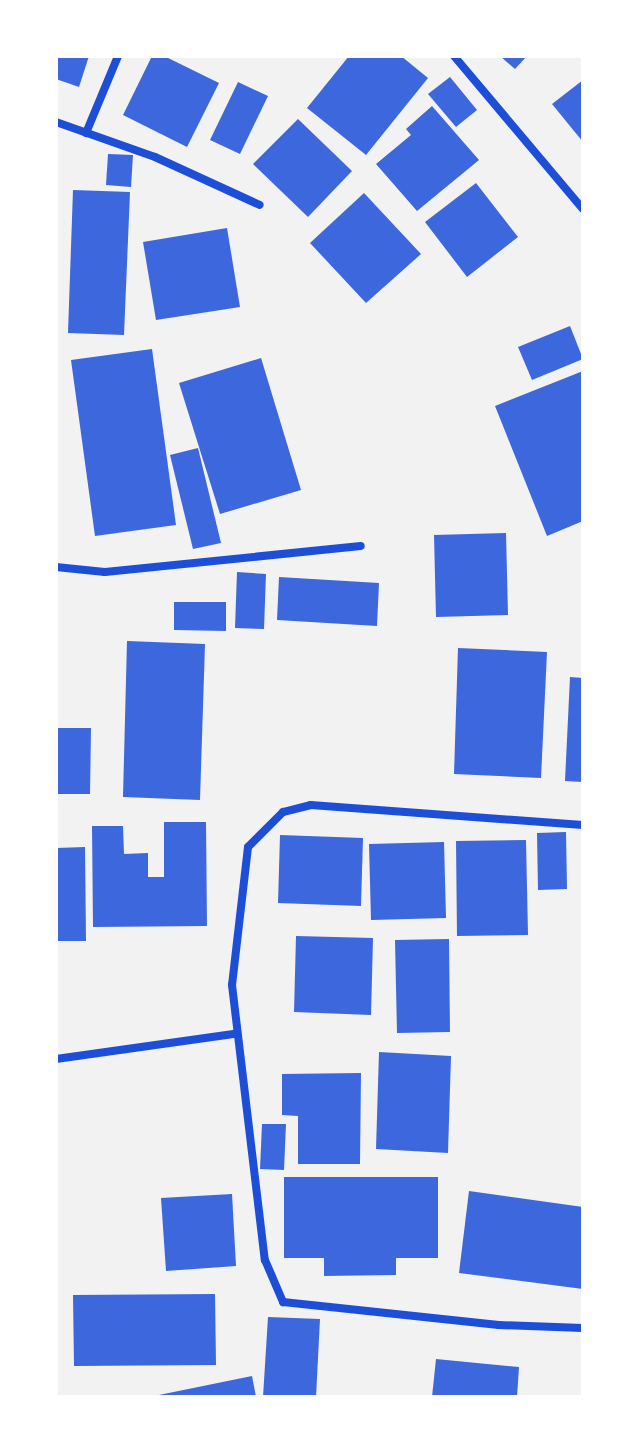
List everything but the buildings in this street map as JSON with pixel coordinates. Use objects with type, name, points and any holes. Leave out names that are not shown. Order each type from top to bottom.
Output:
[{"type":"street","points":[[86,133],[118,56]]},
{"type":"street","points":[[454,56],[583,209]]},
{"type":"street","points":[[56,122],[260,205]]},
{"type":"street","points":[[56,567],[105,572],[361,546]]},
{"type":"street","points":[[583,825],[311,805],[283,812],[248,847],[241,873],[232,985],[235,1034],[265,1260],[273,1288],[283,1302],[302,1308],[583,1328]]},
{"type":"street","points":[[56,1059],[235,1034]]}]
